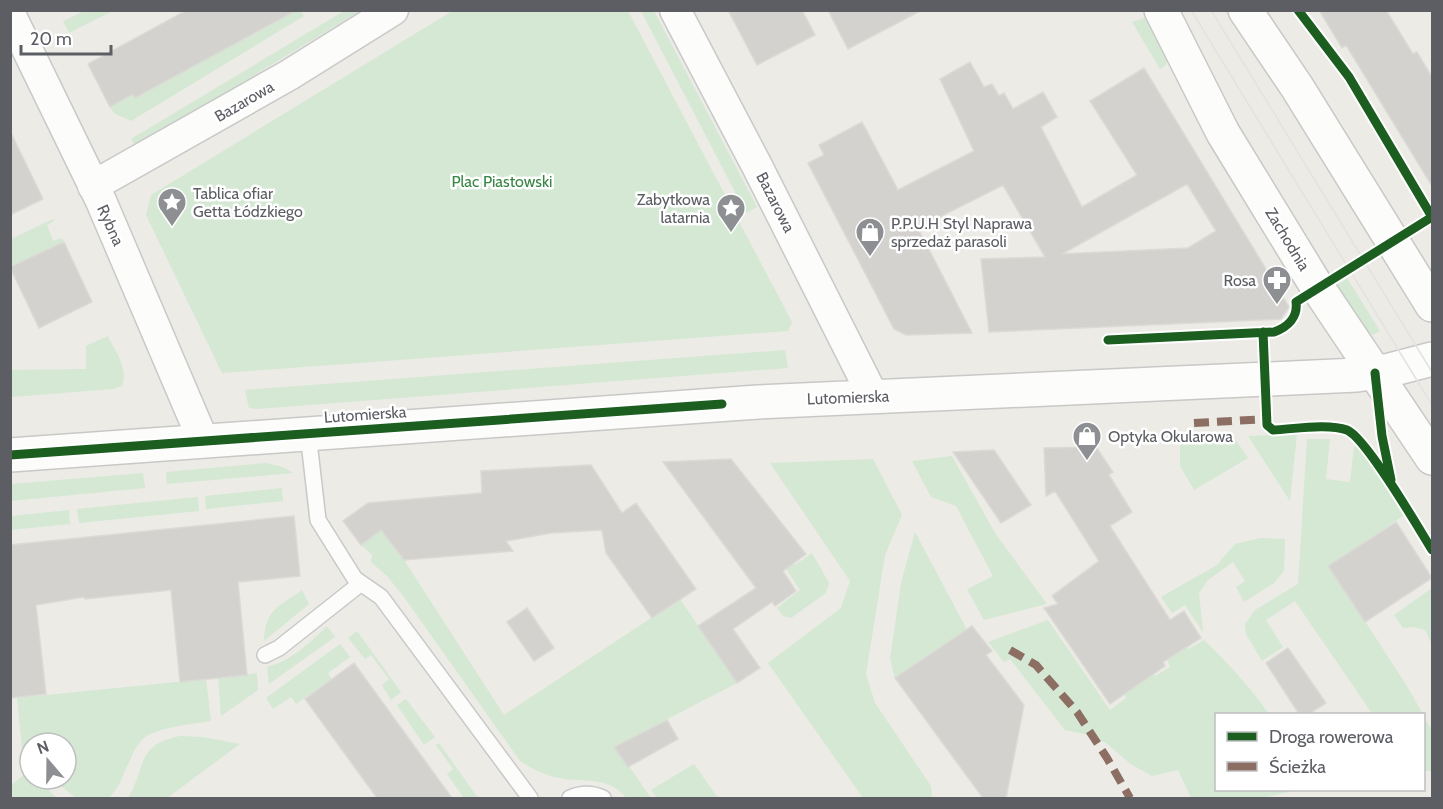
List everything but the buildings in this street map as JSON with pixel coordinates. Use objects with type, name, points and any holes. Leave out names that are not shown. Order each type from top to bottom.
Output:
[{"type":"main road","name":"Zachodnia","points":[[1161,10],[1223,134],[1314,282],[1432,458]]},
{"type":"main road","points":[[1245,10],[1297,87],[1432,305]]},
{"type":"main road","name":"Lutomierska","points":[[10,455],[758,402],[1374,373],[1432,359]]},
{"type":"street","name":"Bazarowa","points":[[93,186],[289,75],[393,10]]},
{"type":"street","name":"Bazarowa","points":[[675,10],[762,174],[873,396]]},
{"type":"street","name":"Rybna","points":[[10,14],[93,186],[203,440]]},
{"type":"lane","points":[[308,433],[318,520],[322,530],[360,584],[381,597],[530,798]]},
{"type":"lane","points":[[265,655],[279,648],[360,584]]},
{"type":"lane","points":[[570,798],[586,794],[603,798]]},
{"type":"green space","name":"Plac Piastowski","points":[[454,10],[628,11],[792,322],[788,331],[222,373],[146,215],[151,195]]},
{"type":"green space","points":[[84,11],[113,11],[69,33],[63,21]]},
{"type":"green space","points":[[289,11],[301,11],[304,16],[131,121],[114,113],[110,107],[133,94],[135,98],[273,24]]},
{"type":"green space","points":[[344,11],[360,11],[136,147],[131,139]]},
{"type":"green space","points":[[641,11],[654,11],[757,207],[746,213]]},
{"type":"green space","points":[[1145,18],[1167,60],[1166,65],[1160,69],[1132,22]]},
{"type":"green space","points":[[53,219],[54,221],[47,225],[53,241],[62,238],[64,242],[12,266],[11,239]]},
{"type":"green space","points":[[1347,278],[1380,331],[1373,335],[1368,332],[1337,285]]},
{"type":"green space","points":[[108,336],[124,373],[122,386],[114,389],[11,397],[11,370],[86,369],[86,346]]},
{"type":"green space","points":[[785,350],[788,368],[257,409],[249,408],[245,390]]},
{"type":"green space","points":[[1231,433],[1248,458],[1194,490],[1180,466],[1180,437]]},
{"type":"green space","points":[[1297,434],[1290,501],[1248,436]]},
{"type":"green space","points":[[1307,439],[1330,439],[1326,479],[1350,482],[1354,447],[1361,448],[1404,515],[1329,566],[1422,713],[1369,713],[1371,712],[1295,601],[1266,620],[1283,647],[1262,661],[1246,634],[1245,624],[1255,610],[1298,584]]},
{"type":"green space","points":[[952,456],[995,533],[1047,604],[984,620],[967,589],[993,576],[956,506],[931,497],[912,461]]},
{"type":"green space","points":[[873,459],[902,515],[885,555],[866,674],[875,703],[931,786],[932,798],[863,798],[768,663],[841,608],[850,581],[770,463]]},
{"type":"green space","points":[[266,463],[283,467],[293,473],[167,484],[166,472]]},
{"type":"green space","points":[[143,473],[145,488],[11,501],[11,484]]},
{"type":"green space","points":[[282,488],[283,501],[206,509],[205,496]]},
{"type":"green space","points":[[198,497],[199,511],[79,523],[77,509]]},
{"type":"green space","points":[[69,510],[70,524],[11,530],[11,516]]},
{"type":"green space","points":[[760,516],[795,565],[812,553],[829,583],[826,593],[791,618],[783,616],[777,608],[800,590],[784,566]]},
{"type":"green space","points":[[381,530],[404,560],[504,715],[680,599],[737,683],[615,746],[651,798],[626,798],[620,791],[606,784],[559,778],[541,773],[520,761],[404,597],[387,576],[371,562],[372,555],[361,545]]},
{"type":"green space","points":[[915,532],[967,630],[895,678],[890,659],[901,583]]},
{"type":"green space","points":[[1260,538],[1285,539],[1284,571],[1274,583],[1244,602],[1236,587],[1245,581],[1233,562],[1208,580],[1199,593],[1203,632],[1185,605],[1172,613],[1161,597],[1217,565],[1235,544]]},
{"type":"green space","points":[[1432,588],[1432,645],[1425,630],[1414,627],[1403,628],[1394,615]]},
{"type":"green space","points":[[302,590],[309,604],[264,641],[270,615]]},
{"type":"green space","points":[[1163,611],[1188,649],[1204,640],[1222,657],[1268,713],[1215,713],[1215,791],[1293,791],[1262,798],[1191,798],[1178,770],[1152,776],[1131,764],[1106,743],[1089,735],[1065,730],[1010,659],[1004,662],[988,642],[1048,620],[1110,710],[1126,698],[1113,678],[1146,659],[1155,676],[1170,667],[1165,654]]},
{"type":"green space","points":[[327,626],[335,637],[269,684],[267,667],[292,656]]},
{"type":"green space","points":[[357,631],[401,692],[391,700],[382,685],[389,679],[371,655],[365,659],[348,638]]},
{"type":"green space","points":[[340,644],[350,657],[328,673],[332,679],[296,704],[291,697],[273,709],[266,698]]},
{"type":"green space","points":[[257,673],[258,690],[221,716],[218,678]]},
{"type":"green space","points":[[206,679],[211,721],[150,734],[135,749],[118,785],[109,798],[76,798],[67,791],[78,791],[78,731],[20,731],[17,698]]},
{"type":"green space","points":[[406,699],[435,737],[424,745],[397,705]]},
{"type":"green space","points":[[1425,718],[1432,731],[1432,771],[1425,771]]},
{"type":"green space","points":[[180,736],[203,737],[240,744],[167,798],[128,798],[149,751],[166,740]]},
{"type":"green space","points":[[439,743],[478,798],[464,798],[447,774],[453,769],[436,745]]},
{"type":"green space","points":[[694,764],[718,798],[657,798],[651,790]]},
{"type":"green space","points":[[18,780],[18,791],[50,791],[57,798],[11,798],[11,785]]},
{"type":"tram line","points":[[1191,10],[1432,405]]},
{"type":"tram line","points":[[1211,10],[1432,372]]},
{"type":"marked path","points":[[1194,423],[1267,419]]},
{"type":"marked path","points":[[1010,650],[1036,665],[1077,712],[1130,798]]},
{"type":"cycle path","points":[[1298,10],[1349,77],[1432,217]]},
{"type":"cycle path","points":[[1108,340],[1274,332],[1284,327],[1294,317],[1296,302],[1432,217]]},
{"type":"cycle path","points":[[1263,332],[1267,425],[1273,430],[1321,427],[1347,430],[1356,437],[1379,465],[1432,550]]},
{"type":"cycle path","points":[[1375,373],[1382,436],[1391,480]]},
{"type":"cycle path","points":[[10,455],[722,404]]},
{"type":"place","name":"Tablica ofiar Getta Łódzkiego","points":[[172,228]]},
{"type":"place","name":"Zabytkowa latarnia","points":[[731,234]]},
{"type":"place","name":"P.P.U.H Styl Naprawa sprzedaż parasoli","points":[[870,258]]},
{"type":"place","name":"Rosa","points":[[1277,306]]},
{"type":"place","name":"Optyka Okularowa","points":[[1087,462]]}]
